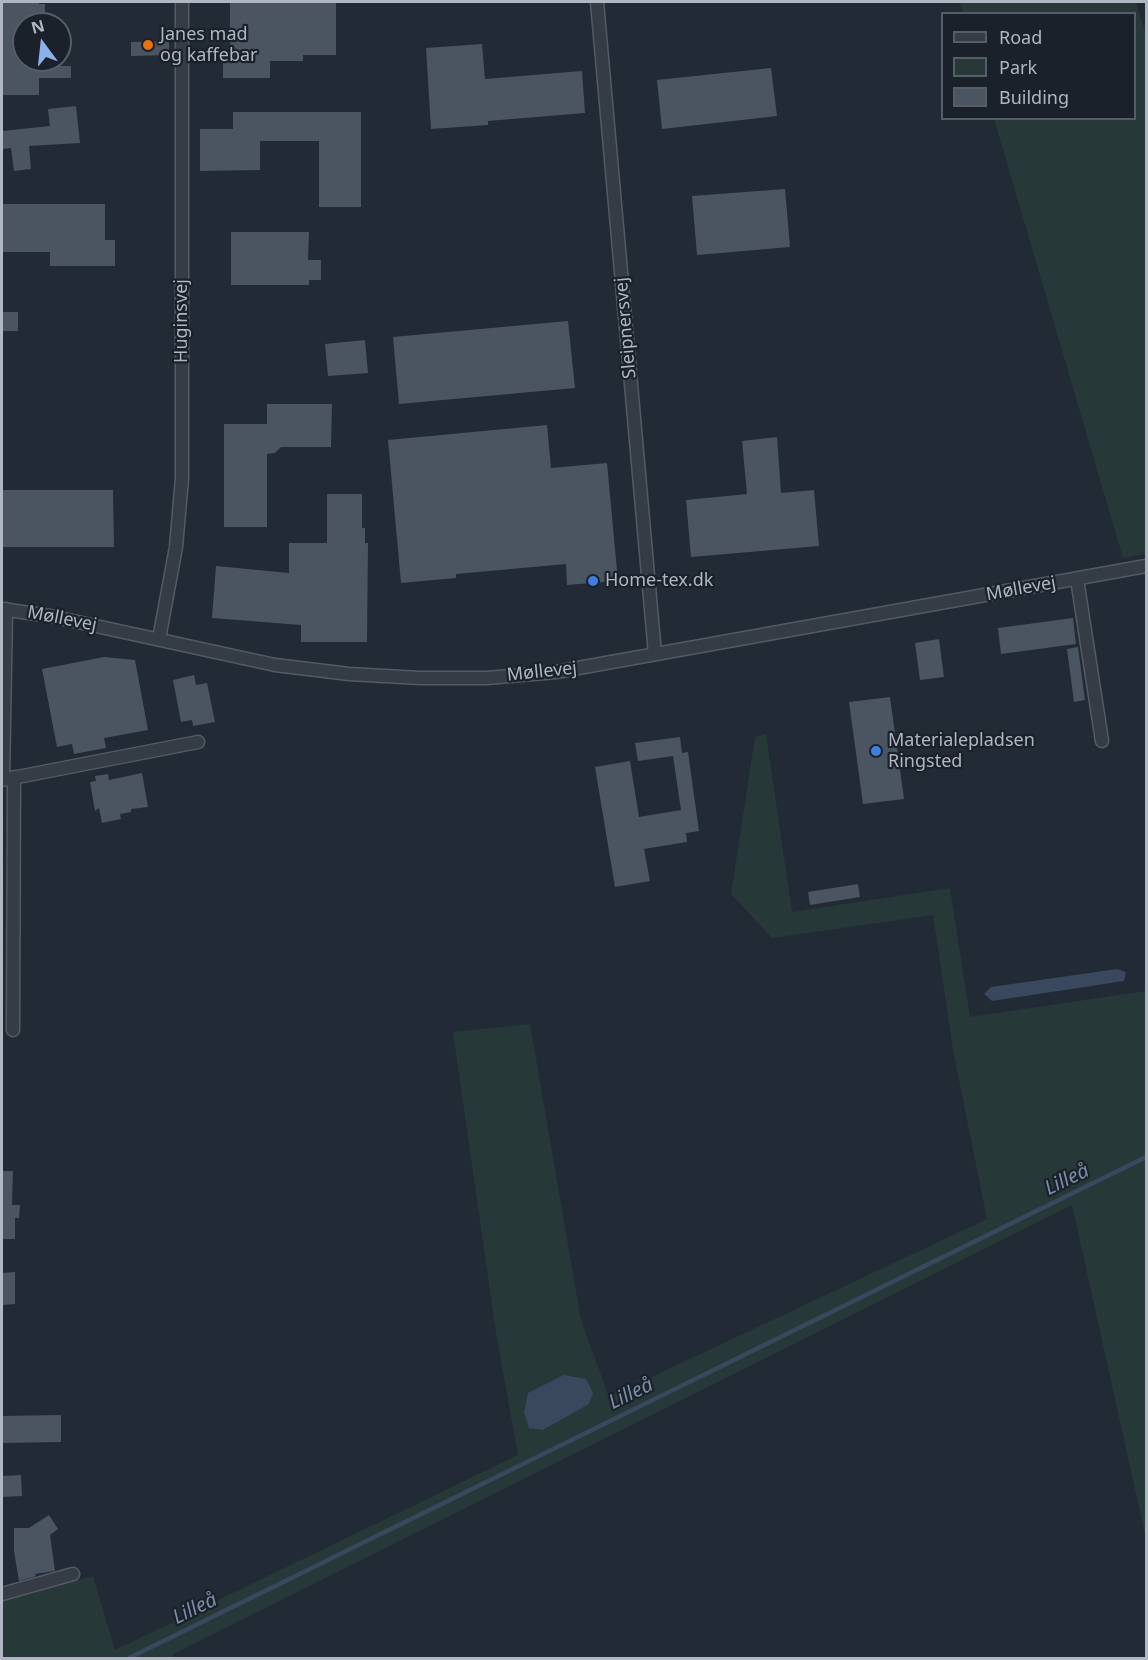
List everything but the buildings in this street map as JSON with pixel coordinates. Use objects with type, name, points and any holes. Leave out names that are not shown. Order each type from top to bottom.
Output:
[{"type":"street","name":"Huginsvej","points":[[159,639],[176,548],[182,478],[182,2]]},
{"type":"street","name":"Sleipnersvej","points":[[597,2],[655,654]]},
{"type":"street","name":"Møllevej","points":[[13,1030],[4,609],[50,616],[275,665],[349,674],[420,678],[487,678],[556,672],[1146,566]]},
{"type":"street","name":"Møllevej","points":[[1077,579],[1102,741]]},
{"type":"street","points":[[6,779],[198,742]]},
{"type":"street","points":[[2,1594],[73,1574]]},
{"type":"green space","points":[[959,2],[1136,2],[1146,35],[1146,554],[1123,558],[994,120],[1136,120],[1136,12],[963,12]]},
{"type":"green space","points":[[766,734],[792,912],[950,888],[970,1017],[1146,991],[1146,1539],[1072,1205],[173,1654],[174,1658],[2,1658],[2,1601],[93,1576],[115,1650],[518,1455],[496,1333],[453,1032],[530,1024],[581,1320],[609,1397],[987,1219],[953,1050],[933,915],[772,938],[731,894],[755,737]]},
{"type":"water","points":[[1117,969],[1126,972],[1124,981],[992,1001],[984,994],[991,987]]},
{"type":"water","points":[[564,1375],[586,1379],[593,1393],[589,1404],[543,1430],[529,1428],[524,1412],[528,1393]]},
{"type":"waterway","name":"Lilleå","points":[[129,1658],[1146,1157]]},
{"type":"place","name":"Janes mad og kaffebar","points":[[148,45]]},
{"type":"place","name":"Home-tex.dk","points":[[593,581]]},
{"type":"place","name":"Materialepladsen Ringsted","points":[[876,751]]}]
